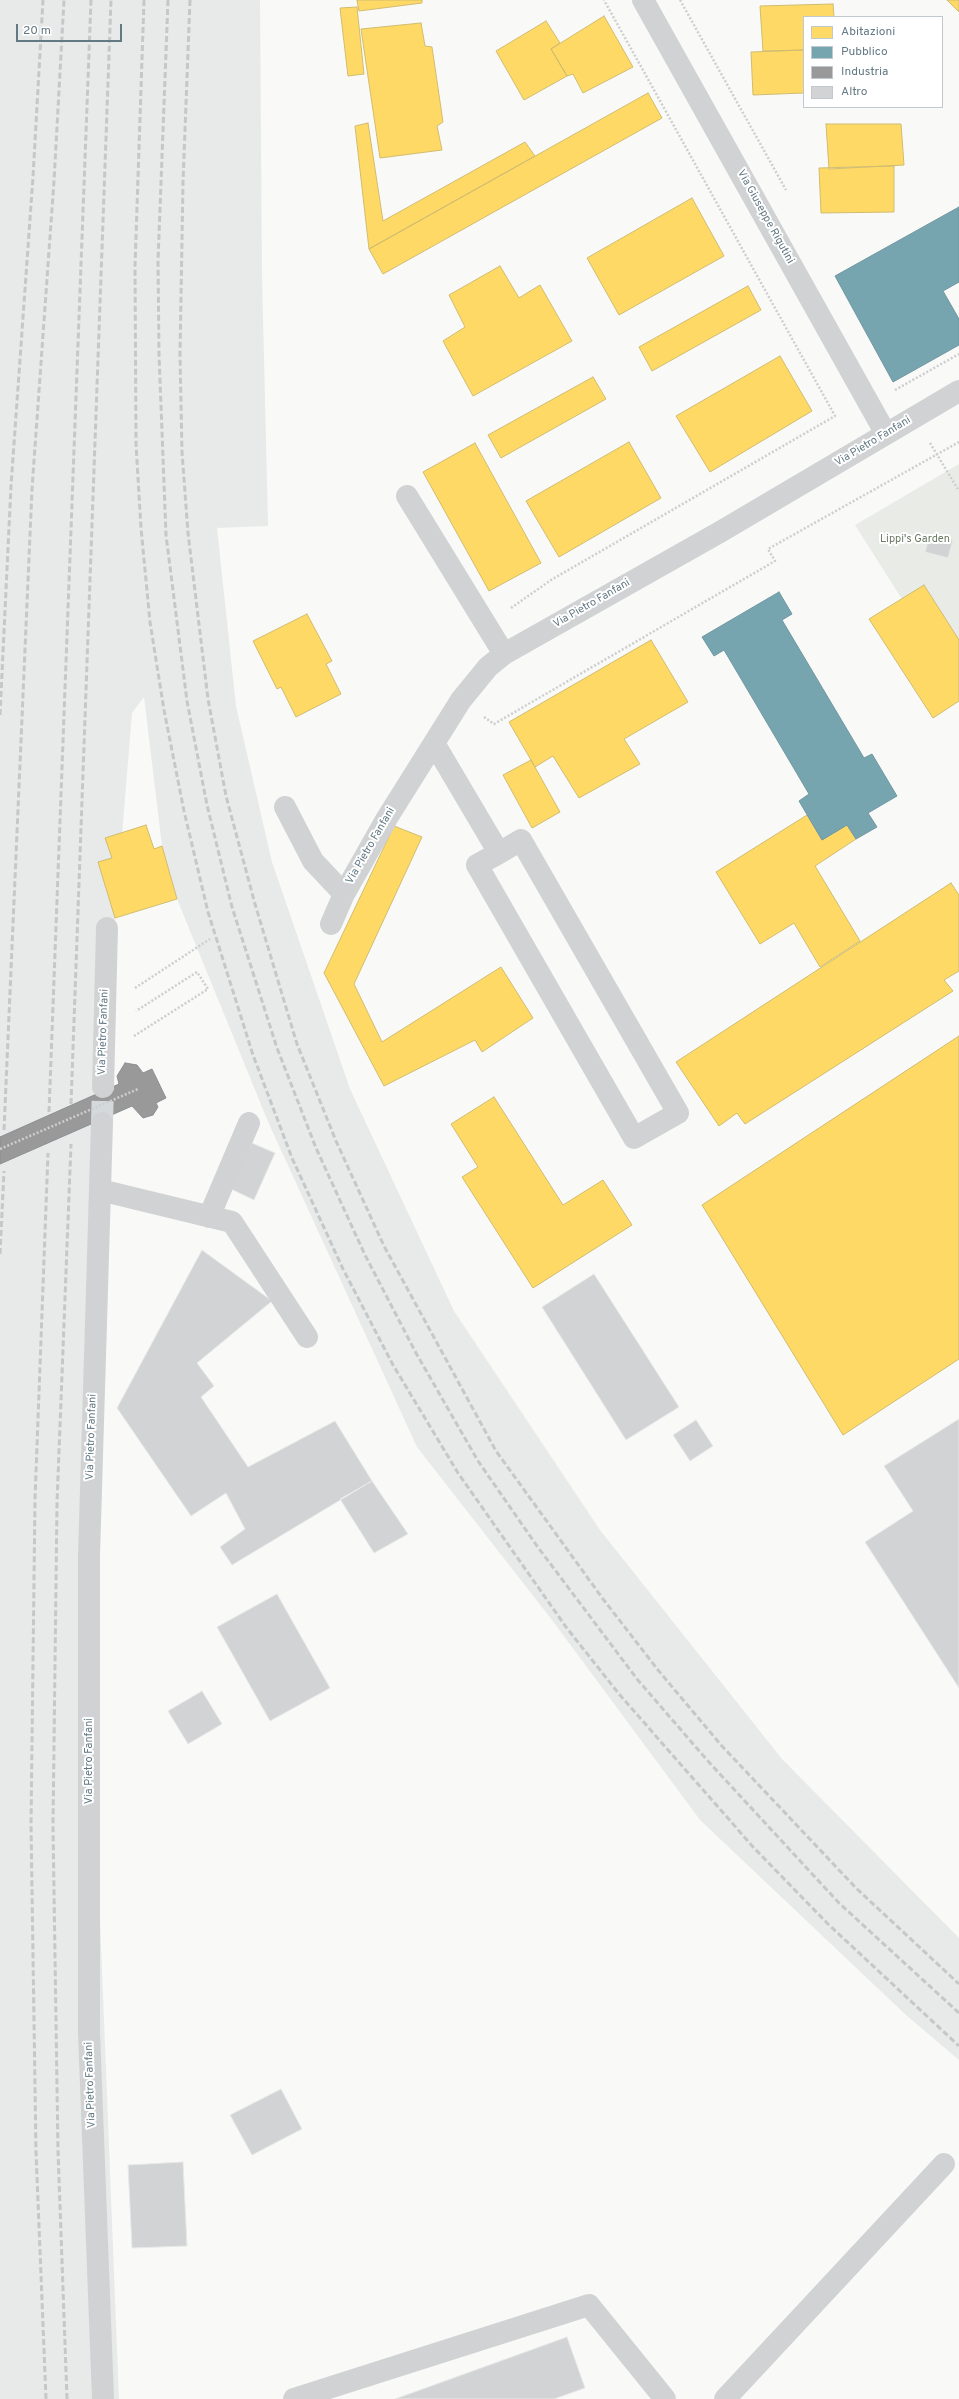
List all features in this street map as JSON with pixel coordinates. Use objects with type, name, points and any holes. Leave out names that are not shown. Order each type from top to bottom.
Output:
[{"type":"street","name":"Via Giuseppe Rigutini","points":[[642,0],[886,434]]},
{"type":"street","name":"Via Pietro Fanfani","points":[[331,924],[344,894],[387,818],[461,700],[476,680],[504,654],[959,391]]},
{"type":"street","points":[[407,496],[504,654]]},
{"type":"street","points":[[434,743],[499,853]]},
{"type":"street","points":[[285,807],[313,861],[344,894]]},
{"type":"street","points":[[521,840],[678,1113],[634,1138],[477,865],[499,853],[521,840]]},
{"type":"street","name":"Via Pietro Fanfani","points":[[103,1087],[108,928]]},
{"type":"street","name":"Via Pietro Fanfani","points":[[102,1123],[89,1556],[89,2032],[103,2399]]},
{"type":"street","points":[[210,1217],[249,1123]]},
{"type":"street","points":[[100,1190],[232,1222],[307,1337]]},
{"type":"street","points":[[725,2399],[944,2164]]},
{"type":"street","points":[[294,2399],[589,2305],[666,2399]]},
{"type":"path","points":[[486,626],[551,580],[835,416],[604,0]]},
{"type":"path","points":[[891,384],[894,391],[959,354]]},
{"type":"path","points":[[914,417],[959,491]]},
{"type":"path","points":[[461,700],[494,724],[775,561],[768,549],[959,442]]},
{"type":"path","points":[[133,990],[210,940]]},
{"type":"path","points":[[104,1056],[208,989],[197,972],[130,1015]]},
{"type":"path","points":[[0,1149],[138,1089]]},
{"type":"shaded area","points":[[0,0],[260,0],[262,276],[268,526],[217,528],[236,706],[272,862],[350,1089],[454,1311],[600,1530],[782,1759],[959,1938],[959,2060],[906,2015],[700,1820],[552,1620],[417,1447],[269,1124],[177,899],[162,846],[144,697],[132,713],[104,1055],[97,1843],[119,2399],[0,2399]]},
{"type":"green space","name":"Lippi's Garden","points":[[959,464],[959,644],[912,615],[855,525]]},
{"type":"building: Abitazioni","points":[[357,0],[422,0],[422,3],[359,11]]},
{"type":"building: Abitazioni","points":[[947,0],[959,0],[959,12]]},
{"type":"building: Abitazioni","points":[[833,4],[834,16],[803,16],[803,50],[763,51],[760,6]]},
{"type":"building: Abitazioni","points":[[357,7],[364,74],[348,76],[340,8]]},
{"type":"building: Abitazioni","points":[[604,16],[633,67],[583,93],[573,74],[567,76],[551,49]]},
{"type":"building: Abitazioni","points":[[546,21],[560,43],[551,49],[567,76],[524,100],[496,51]]},
{"type":"building: Abitazioni","points":[[421,23],[425,46],[432,47],[443,122],[437,126],[442,150],[380,158],[361,29]]},
{"type":"building: Abitazioni","points":[[803,50],[803,93],[753,95],[751,52]]},
{"type":"building: Abitazioni","points":[[648,93],[662,118],[383,274],[369,249]]},
{"type":"building: Abitazioni","points":[[368,123],[383,221],[525,142],[535,156],[369,249],[355,126]]},
{"type":"building: Abitazioni","points":[[826,124],[901,124],[904,165],[829,169]]},
{"type":"building: Abitazioni","points":[[894,166],[894,212],[821,213],[819,168]]},
{"type":"building: Abitazioni","points":[[692,198],[724,256],[619,315],[587,258]]},
{"type":"building: Abitazioni","points":[[500,266],[519,298],[540,285],[572,341],[473,396],[443,341],[465,327],[449,295]]},
{"type":"building: Abitazioni","points":[[748,286],[761,310],[652,371],[639,347]]},
{"type":"building: Abitazioni","points":[[780,356],[812,411],[710,472],[676,416]]},
{"type":"building: Abitazioni","points":[[593,377],[606,399],[501,458],[488,435]]},
{"type":"building: Abitazioni","points":[[629,442],[661,498],[559,557],[526,501]]},
{"type":"building: Abitazioni","points":[[475,443],[541,563],[489,591],[423,472]]},
{"type":"building: Abitazioni","points":[[924,585],[959,640],[959,701],[933,718],[869,619]]},
{"type":"building: Abitazioni","points":[[307,614],[332,661],[326,664],[341,694],[296,717],[281,687],[277,689],[253,641]]},
{"type":"building: Abitazioni","points":[[651,640],[688,702],[624,739],[640,764],[579,798],[553,756],[535,767],[509,722]]},
{"type":"building: Abitazioni","points":[[531,760],[560,812],[532,828],[503,775]]},
{"type":"building: Abitazioni","points":[[807,815],[822,840],[847,825],[856,839],[815,866],[860,941],[820,967],[794,923],[760,944],[716,872]]},
{"type":"building: Abitazioni","points":[[146,825],[154,849],[162,846],[177,899],[115,918],[98,862],[112,858],[105,838]]},
{"type":"building: Abitazioni","points":[[394,826],[422,837],[354,984],[382,1042],[501,967],[533,1018],[482,1052],[475,1040],[384,1086],[324,973]]},
{"type":"building: Abitazioni","points":[[951,883],[959,895],[959,971],[944,980],[953,991],[745,1124],[737,1113],[719,1126],[676,1062]]},
{"type":"building: Abitazioni","points":[[959,1036],[959,1359],[843,1435],[702,1205]]},
{"type":"building: Abitazioni","points":[[494,1097],[563,1205],[603,1180],[632,1225],[533,1288],[462,1177],[478,1167],[451,1124]]},
{"type":"building: Pubblico","points":[[959,207],[959,282],[943,291],[959,319],[959,345],[893,382],[835,276]]},
{"type":"building: Pubblico","points":[[779,592],[792,614],[782,620],[864,758],[872,754],[897,796],[868,813],[877,827],[856,839],[847,825],[822,840],[799,801],[809,794],[724,650],[714,656],[702,637]]},
{"type":"building: Industria","points":[[125,1063],[137,1065],[143,1073],[152,1069],[166,1098],[156,1103],[158,1107],[153,1115],[143,1118],[132,1106],[0,1164],[0,1137],[119,1084],[117,1076]]},
{"type":"building: Altro","points":[[930,534],[953,540],[948,558],[925,552]]},
{"type":"building: Altro","points":[[252,1143],[275,1153],[254,1200],[231,1189]]},
{"type":"building: Altro","points":[[202,1250],[272,1301],[197,1363],[214,1386],[201,1397],[248,1467],[335,1421],[372,1481],[232,1565],[220,1547],[245,1529],[226,1493],[191,1516],[117,1408]]},
{"type":"building: Altro","points":[[594,1274],[679,1407],[626,1440],[542,1307]]},
{"type":"building: Altro","points":[[959,1419],[959,1688],[865,1542],[913,1511],[884,1466]]},
{"type":"building: Altro","points":[[696,1420],[713,1446],[690,1461],[673,1435]]},
{"type":"building: Altro","points":[[372,1481],[408,1534],[374,1553],[340,1499]]},
{"type":"building: Altro","points":[[277,1594],[330,1688],[270,1721],[217,1627]]},
{"type":"building: Altro","points":[[202,1691],[222,1724],[188,1744],[168,1711]]},
{"type":"building: Altro","points":[[281,2089],[302,2129],[252,2155],[230,2115]]},
{"type":"building: Altro","points":[[183,2162],[187,2246],[132,2248],[128,2165]]},
{"type":"building: Altro","points":[[567,2337],[585,2388],[554,2399],[395,2399]]},
{"type":"tunnel","points":[[102,1123],[103,1087]]},
{"type":"railway","points":[[0,715],[11,486],[33,177],[43,0]]},
{"type":"railway","points":[[4,1130],[32,489],[54,181],[64,0]]},
{"type":"railway","points":[[49,1112],[91,0]]},
{"type":"railway","points":[[71,1104],[111,0]]},
{"type":"railway","points":[[144,0],[135,266],[136,444],[141,528],[150,622],[164,710],[184,811],[208,912],[253,1055],[292,1158],[343,1269],[393,1365],[458,1473],[566,1627],[619,1694],[754,1848],[828,1924],[959,2046]]},
{"type":"railway","points":[[168,0],[158,261],[159,354],[166,535],[187,701],[207,805],[232,907],[277,1048],[316,1148],[365,1255],[416,1353],[478,1461],[537,1546],[637,1679],[707,1760],[839,1903],[959,2013]]},
{"type":"railway","points":[[190,0],[183,182],[180,355],[182,452],[188,533],[208,699],[226,796],[255,904],[297,1044],[336,1141],[384,1246],[496,1451],[603,1599],[658,1670],[721,1745],[856,1888],[959,1984]]},
{"type":"railway","points":[[67,2399],[58,2151],[53,1826],[57,1503],[71,1144]]},
{"type":"railway","points":[[46,2399],[36,2152],[31,1824],[35,1499],[48,1153]]},
{"type":"railway","points":[[0,1254],[4,1171]]}]
